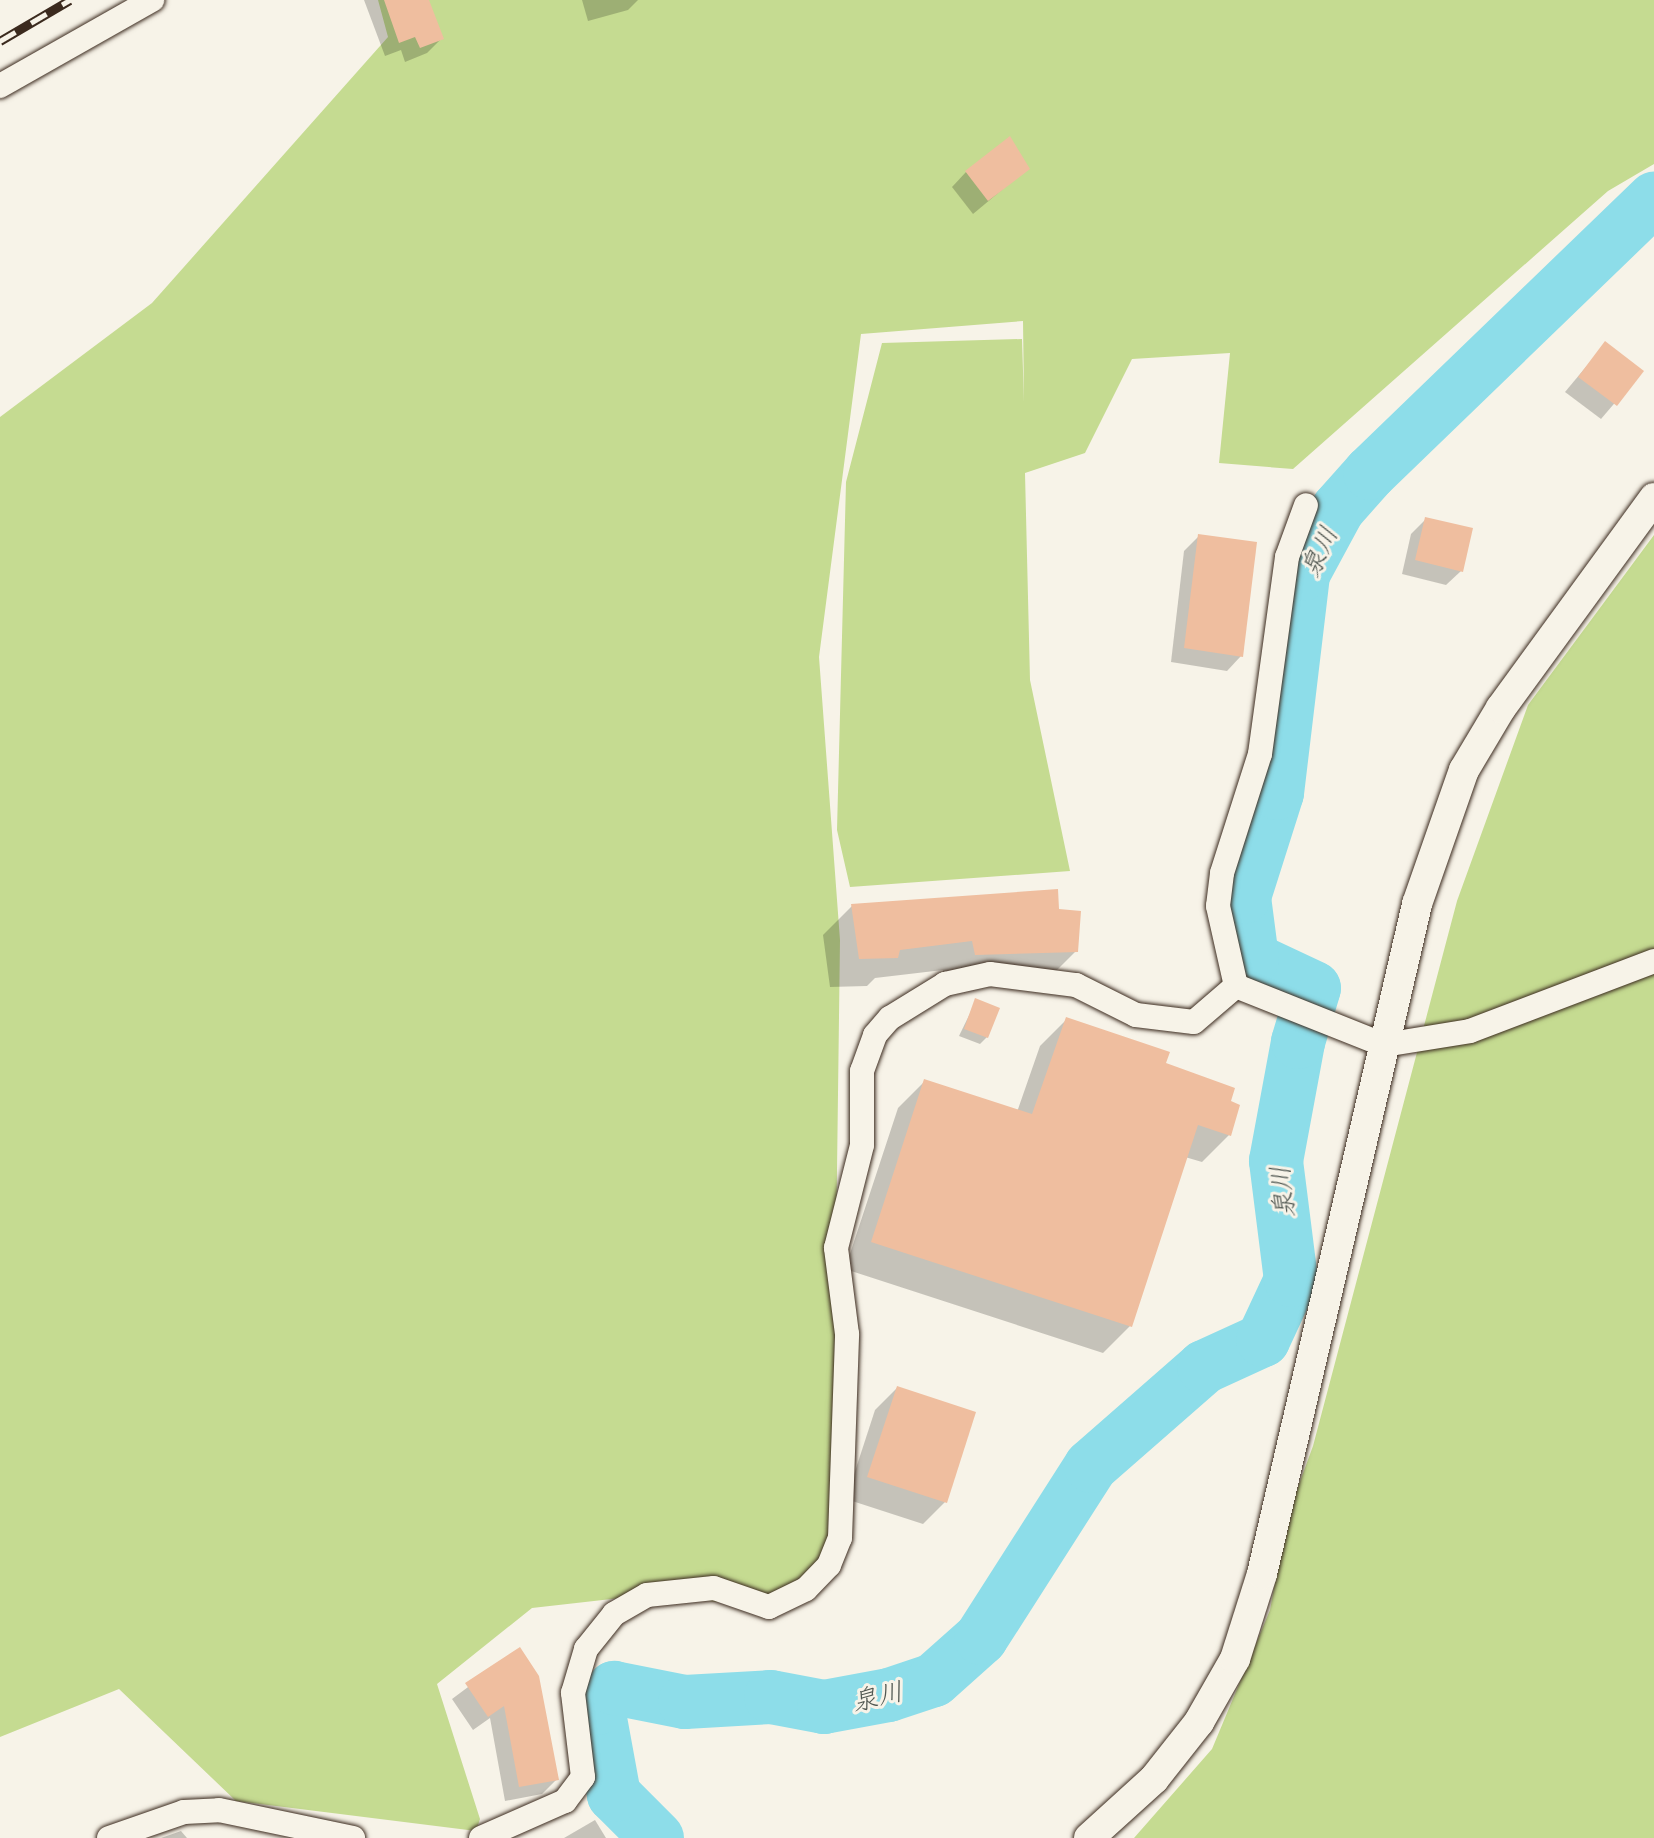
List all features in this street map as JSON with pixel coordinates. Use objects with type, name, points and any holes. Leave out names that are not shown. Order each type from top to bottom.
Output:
[{"type":"street","points":[[0,86],[152,0]]},
{"type":"street","points":[[1089,1838],[1154,1779],[1199,1722],[1235,1659],[1262,1574],[1417,904],[1464,770],[1501,708],[1654,498]]},
{"type":"street","points":[[1236,986],[1218,906],[1222,873],[1260,754],[1287,557],[1306,505]]},
{"type":"street","points":[[1236,986],[1384,1045],[1470,1031],[1654,961]]},
{"type":"street","points":[[481,1838],[565,1801],[583,1777],[573,1693],[586,1649],[614,1614],[647,1595],[714,1588],[769,1607],[806,1589],[829,1565],[840,1538],[847,1334],[836,1248],[862,1145],[862,1071],[875,1035],[890,1018],[945,984],[990,974],[1076,985],[1136,1015],[1194,1022],[1236,986]]},
{"type":"street","points":[[109,1838],[184,1812],[219,1810],[353,1838]]},
{"type":"green space","points":[[378,0],[1654,0],[1654,164],[1608,191],[1293,469],[1219,463],[1230,353],[1132,359],[1085,453],[1025,473],[1030,680],[1070,871],[850,887],[837,830],[846,482],[882,343],[1022,339],[1024,402],[1023,321],[861,334],[819,657],[840,940],[832,1556],[769,1607],[647,1595],[532,1608],[437,1684],[480,1819],[476,1831],[236,1801],[119,1689],[0,1737],[0,417],[152,303],[388,37]]},
{"type":"green space","points":[[1654,535],[1654,1838],[1134,1838],[1212,1749],[1270,1610],[1287,1517],[1313,1446],[1457,901],[1528,705]]},
{"type":"building","points":[[384,0],[429,0],[444,39],[420,48],[415,37],[399,43]]},
{"type":"building","points":[[1010,136],[1030,169],[988,201],[965,171]]},
{"type":"building","points":[[1605,341],[1644,371],[1617,406],[1578,377]]},
{"type":"building","points":[[1425,517],[1473,528],[1463,572],[1415,560]]},
{"type":"building","points":[[1198,534],[1257,542],[1243,657],[1184,648]]},
{"type":"building","points":[[1058,889],[1059,909],[1081,911],[1078,952],[975,955],[972,941],[900,950],[898,958],[859,959],[851,904]]},
{"type":"building","points":[[975,998],[1000,1008],[988,1038],[964,1029]]},
{"type":"building","points":[[1066,1017],[1170,1052],[1166,1063],[1235,1088],[1231,1101],[1240,1105],[1231,1136],[1198,1125],[1132,1327],[871,1242],[924,1079],[1032,1114]]},
{"type":"building","points":[[897,1386],[976,1412],[947,1503],[867,1477]]},
{"type":"building","points":[[520,1647],[539,1676],[559,1780],[519,1787],[504,1706],[488,1717],[465,1683]]},
{"type":"waterway","name":"泉川","points":[[657,1838],[614,1795],[598,1708],[614,1688],[685,1702],[771,1697],[824,1707],[889,1695],[934,1680],[981,1638],[1091,1466],[1204,1367],[1263,1340],[1291,1280],[1276,1161],[1298,1042],[1314,988],[1252,959],[1244,897],[1277,793],[1303,574],[1338,509],[1370,473],[1654,199]]},
{"type":"railway","points":[[0,41],[70,0]]}]
